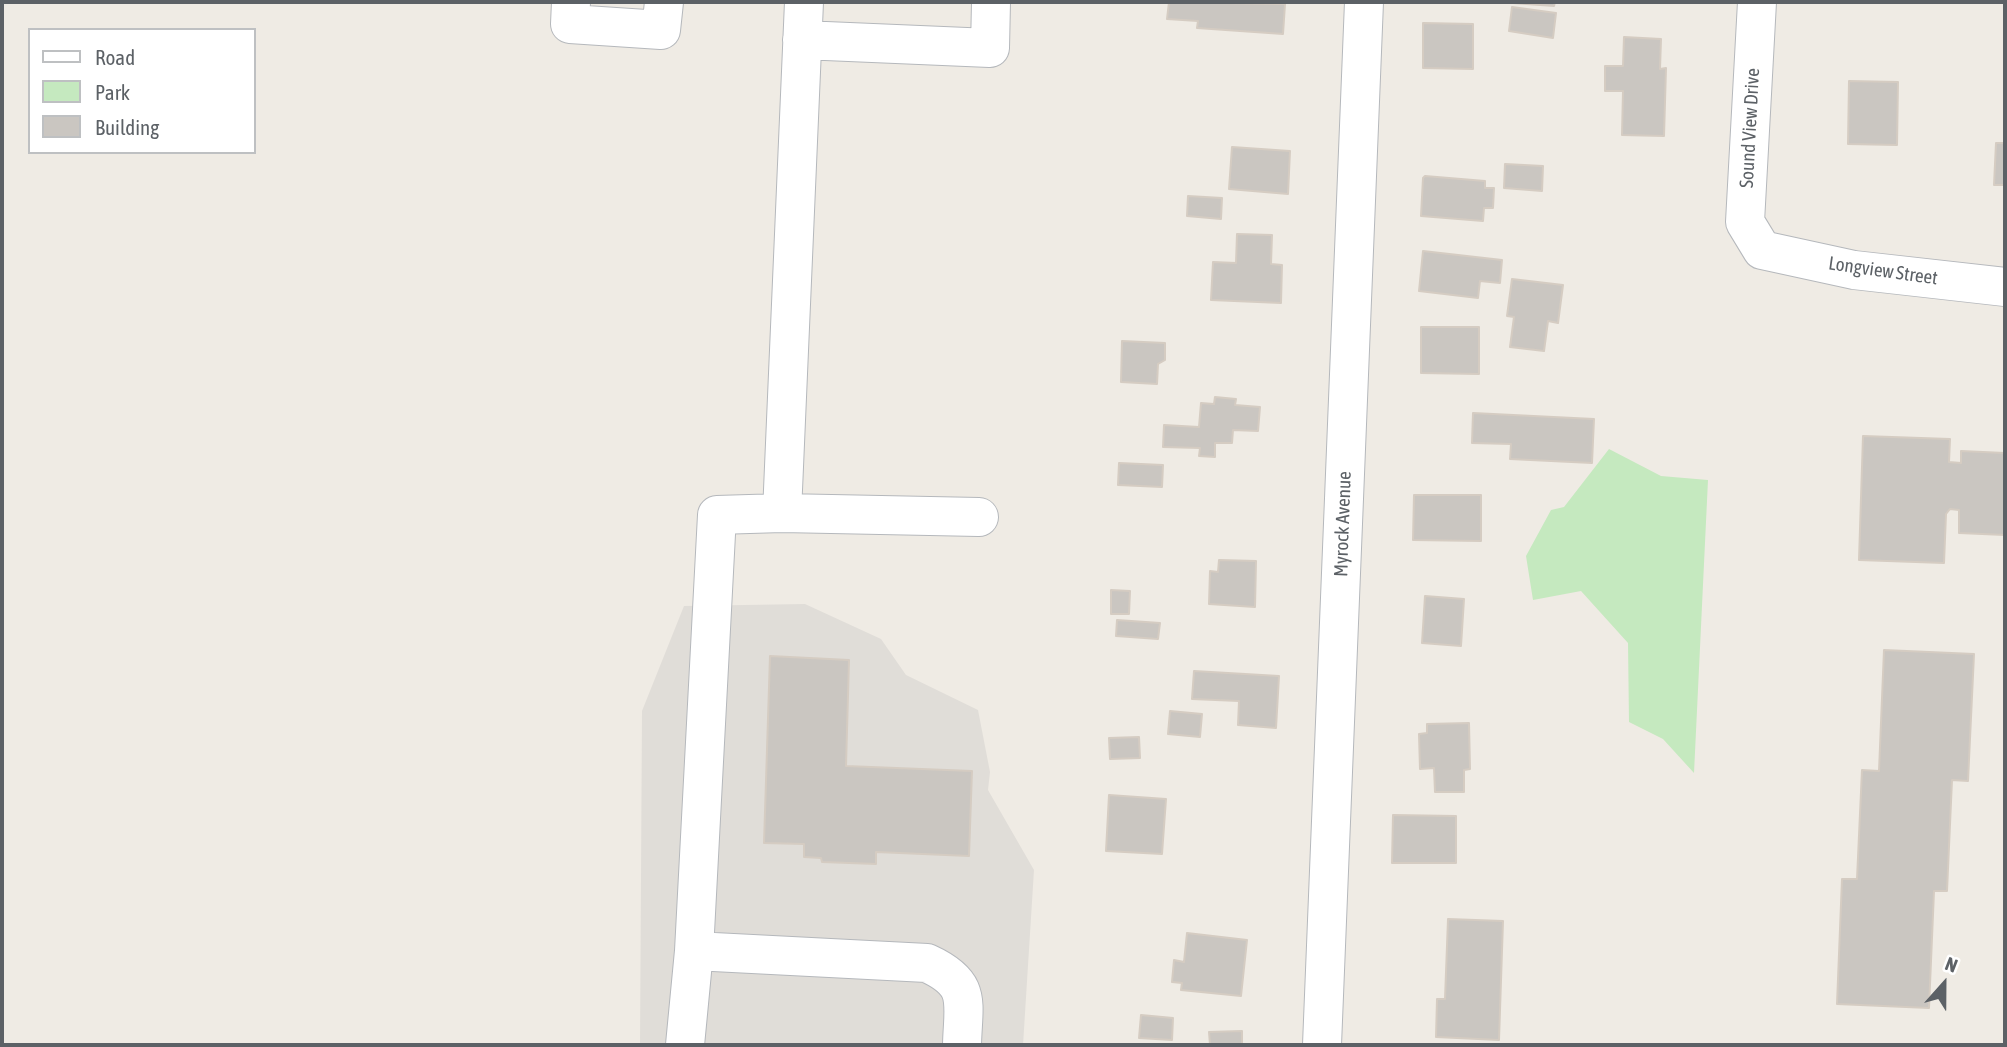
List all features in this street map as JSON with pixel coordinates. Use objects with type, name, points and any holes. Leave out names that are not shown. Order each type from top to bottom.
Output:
[{"type":"street","points":[[571,2],[570,24],[661,30],[664,2]]},
{"type":"street","points":[[782,513],[804,2]]},
{"type":"street","points":[[802,40],[990,48],[991,2]]},
{"type":"street","name":"Myrock Avenue","points":[[1322,1045],[1364,2]]},
{"type":"street","name":"Sound View Drive","points":[[1757,2],[1745,222],[1762,250]]},
{"type":"street","name":"Longview Street","points":[[1762,250],[1854,270],[2005,287]]},
{"type":"street","points":[[685,1045],[694,951],[716,515],[782,513],[979,517]]},
{"type":"street","points":[[694,951],[928,963],[947,972],[963,992],[962,1045]]},
{"type":"shaded area","points":[[805,604],[881,639],[906,675],[978,710],[990,772],[988,790],[1034,870],[1023,1045],[640,1045],[642,711],[684,606]]},
{"type":"green space","points":[[1609,449],[1661,476],[1708,480],[1694,773],[1663,739],[1629,722],[1628,643],[1581,591],[1533,600],[1526,556],[1551,510],[1564,507]]},
{"type":"building","points":[[1169,2],[1285,4],[1283,34],[1197,28],[1198,21],[1167,19]]},
{"type":"building","points":[[1499,2],[1555,2],[1554,6]]},
{"type":"building","points":[[1512,7],[1556,13],[1553,38],[1509,31]]},
{"type":"building","points":[[1423,23],[1473,24],[1473,69],[1423,68]]},
{"type":"building","points":[[1624,37],[1661,39],[1660,69],[1666,68],[1664,136],[1622,135],[1623,91],[1605,91],[1605,66],[1623,66]]},
{"type":"building","points":[[1849,81],[1898,82],[1897,145],[1848,144]]},
{"type":"building","points":[[1996,143],[2005,143],[2005,185],[1994,185]]},
{"type":"building","points":[[1232,147],[1290,151],[1288,194],[1229,189]]},
{"type":"building","points":[[1505,164],[1543,166],[1542,191],[1504,188]]},
{"type":"building","points":[[1425,176],[1485,181],[1485,188],[1494,188],[1493,208],[1484,208],[1483,221],[1421,216]]},
{"type":"building","points":[[1188,196],[1222,198],[1221,219],[1187,216]]},
{"type":"building","points":[[1237,234],[1272,235],[1271,264],[1282,265],[1281,303],[1211,300],[1213,262],[1236,263]]},
{"type":"building","points":[[1423,251],[1502,260],[1500,283],[1480,281],[1478,298],[1419,291]]},
{"type":"building","points":[[1512,279],[1563,285],[1558,323],[1548,321],[1544,351],[1510,347],[1514,317],[1507,316]]},
{"type":"building","points":[[1421,327],[1479,327],[1479,374],[1421,373]]},
{"type":"building","points":[[1122,341],[1165,343],[1165,360],[1158,364],[1157,384],[1121,382]]},
{"type":"building","points":[[1215,397],[1236,399],[1235,405],[1260,407],[1258,431],[1233,430],[1232,443],[1215,443],[1215,457],[1199,456],[1200,448],[1163,447],[1164,425],[1199,427],[1201,403],[1214,404]]},
{"type":"building","points":[[1473,413],[1594,419],[1592,463],[1510,459],[1511,444],[1472,443]]},
{"type":"building","points":[[1863,436],[1950,439],[1949,462],[1961,463],[1961,451],[2005,453],[2005,535],[1959,533],[1959,510],[1950,509],[1946,514],[1944,563],[1859,560]]},
{"type":"building","points":[[1119,463],[1163,465],[1162,487],[1118,485]]},
{"type":"building","points":[[1414,495],[1481,495],[1481,541],[1413,540]]},
{"type":"building","points":[[1219,560],[1256,561],[1255,607],[1209,604],[1210,571],[1218,572]]},
{"type":"building","points":[[1111,590],[1130,591],[1129,614],[1111,614]]},
{"type":"building","points":[[1425,596],[1464,599],[1461,646],[1422,643]]},
{"type":"building","points":[[1117,620],[1160,623],[1158,639],[1116,636]]},
{"type":"building","points":[[1884,650],[1974,654],[1968,781],[1952,780],[1947,891],[1934,891],[1929,1008],[1837,1004],[1842,879],[1857,879],[1862,770],[1879,771]]},
{"type":"building","points":[[770,656],[849,660],[846,766],[972,771],[969,856],[876,852],[876,864],[822,862],[821,858],[804,857],[804,844],[764,843]]},
{"type":"building","points":[[1194,671],[1279,676],[1276,728],[1238,725],[1239,701],[1192,699]]},
{"type":"building","points":[[1170,711],[1202,714],[1200,737],[1168,734]]},
{"type":"building","points":[[1469,723],[1470,769],[1464,770],[1464,792],[1435,792],[1434,768],[1420,769],[1419,734],[1427,733],[1427,724]]},
{"type":"building","points":[[1139,737],[1140,758],[1110,759],[1109,738]]},
{"type":"building","points":[[1109,795],[1166,799],[1162,854],[1106,851]]},
{"type":"building","points":[[1393,815],[1456,816],[1456,863],[1392,863]]},
{"type":"building","points":[[1448,919],[1503,921],[1499,1040],[1436,1037],[1437,999],[1445,999]]},
{"type":"building","points":[[1187,933],[1247,940],[1241,996],[1181,990],[1182,983],[1172,982],[1174,960],[1184,962]]},
{"type":"building","points":[[1141,1015],[1173,1018],[1172,1040],[1139,1038]]},
{"type":"building","points":[[1242,1031],[1242,1045],[1210,1045],[1209,1032]]}]
